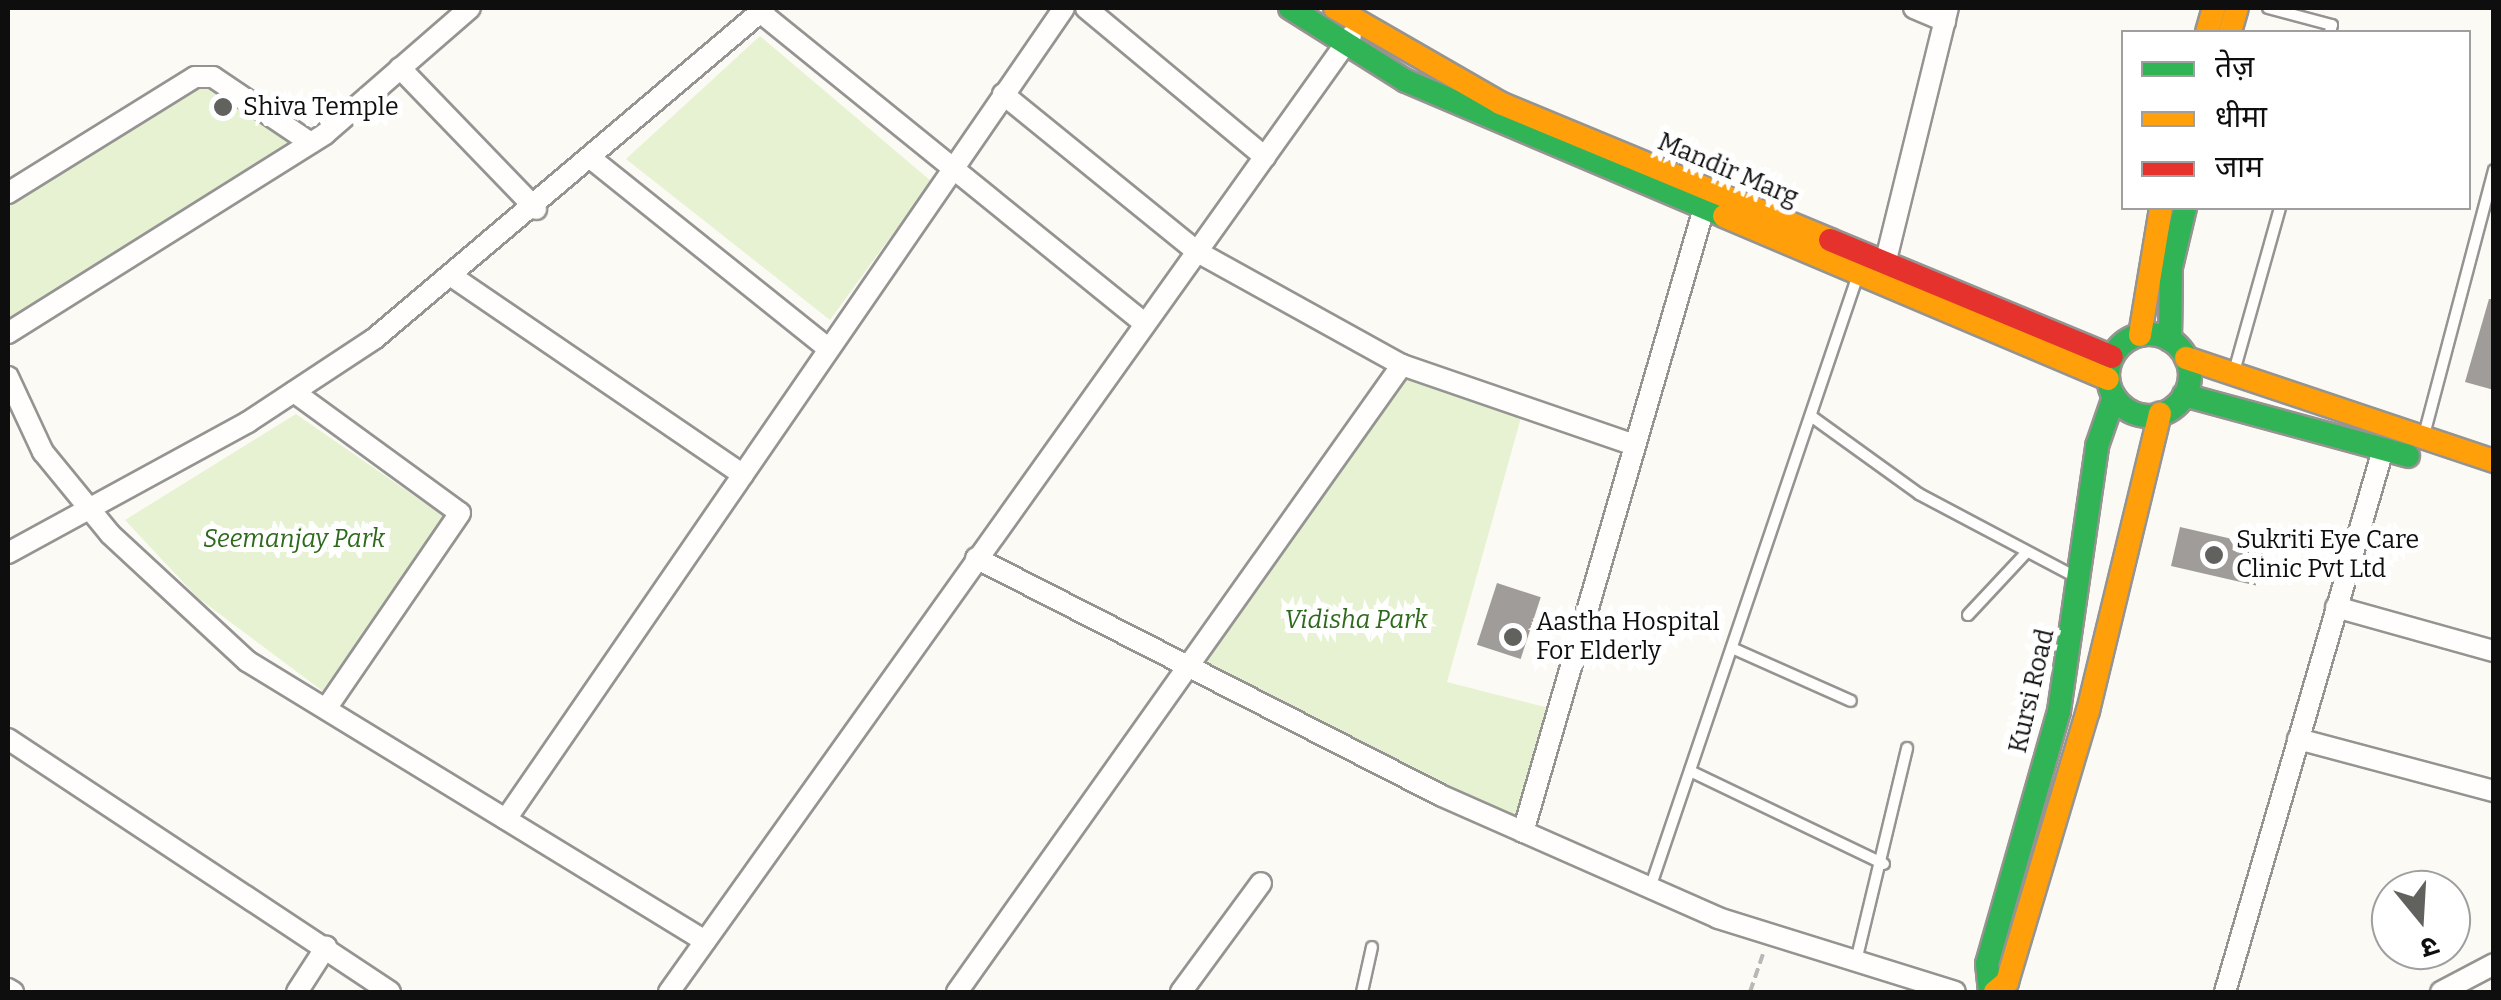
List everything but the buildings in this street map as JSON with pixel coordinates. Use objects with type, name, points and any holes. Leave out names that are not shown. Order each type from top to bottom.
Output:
[{"type":"main road","points":[[1290,8],[1406,81],[1871,272],[2111,378],[2143,415],[2160,414],[2184,394],[2186,358]]},
{"type":"main road","name":"Mandir Marg","points":[[1335,8],[1500,103],[1706,203]]},
{"type":"main road","points":[[2111,378],[2140,335],[2161,210]]},
{"type":"main road","points":[[2170,340],[2171,267],[2185,210]]},
{"type":"main road","points":[[2140,335],[2170,340],[2186,358],[2235,368],[2423,440],[2494,461]]},
{"type":"main road","name":"Kursi Road","points":[[2111,378],[2097,446],[2083,581],[2058,711],[1987,964],[1992,992],[2007,982],[2088,711],[2160,414]]},
{"type":"main road","points":[[2184,394],[2494,478]]},
{"type":"street","points":[[506,820],[1064,8]]},
{"type":"street","points":[[1086,8],[1265,156]]},
{"type":"street","points":[[1871,272],[1947,14],[1914,8]]},
{"type":"street","points":[[8,333],[311,144],[400,68],[460,10]]},
{"type":"street","points":[[8,553],[93,513],[294,392],[453,277],[593,160],[762,10],[952,170],[1144,323]]},
{"type":"street","points":[[669,992],[1361,23]]},
{"type":"street","points":[[400,68],[536,209]]},
{"type":"street","points":[[8,193],[195,78],[213,77],[311,144]]},
{"type":"street","points":[[1003,94],[1196,251],[1402,365],[1631,444]]},
{"type":"street","points":[[593,160],[829,349]]},
{"type":"street","points":[[1523,832],[1631,444],[1706,203]]},
{"type":"street","points":[[453,277],[743,474]]},
{"type":"street","points":[[956,992],[1402,365]]},
{"type":"street","points":[[8,377],[43,452],[93,513],[247,660],[705,942]]},
{"type":"street","points":[[294,392],[460,513],[326,709]]},
{"type":"street","points":[[2225,992],[2383,450]]},
{"type":"street","points":[[976,558],[1187,668],[1523,832],[1650,888],[1769,934],[1955,992]]},
{"type":"street","points":[[2336,607],[2494,652]]},
{"type":"street","points":[[2298,739],[2494,791]]},
{"type":"street","points":[[8,740],[390,992]]},
{"type":"street","points":[[1181,992],[1261,883]]},
{"type":"street","points":[[296,992],[326,947]]},
{"type":"street","points":[[2442,992],[2494,964]]},
{"type":"lane","points":[[2268,8],[2332,25],[2331,30]]},
{"type":"lane","points":[[2423,440],[2494,170]]},
{"type":"lane","points":[[2235,368],[2279,210]]},
{"type":"lane","points":[[2481,216],[2494,219]]},
{"type":"lane","points":[[1650,888],[1810,416],[1871,272]]},
{"type":"lane","points":[[1810,416],[1919,494],[2083,581]]},
{"type":"lane","points":[[1968,616],[2027,552]]},
{"type":"lane","points":[[1732,648],[1851,702]]},
{"type":"lane","points":[[1856,962],[1884,864],[1908,748]]},
{"type":"lane","points":[[1690,771],[1884,864]]},
{"type":"lane","points":[[1362,992],[1372,947]]},
{"type":"path","points":[[1750,992],[1769,934]]},
{"type":"green space","points":[[760,36],[931,181],[830,320],[626,159]]},
{"type":"green space","points":[[205,84],[297,143],[8,324],[8,205]]},
{"type":"green space","name":"Vidisha Park","points":[[1405,371],[1522,414],[1447,682],[1549,708],[1519,822],[1195,666]]},
{"type":"green space","name":"Seemanjay Park","points":[[296,414],[446,518],[324,692],[197,597],[125,520]]},
{"type":"traffic: fast","points":[[1290,8],[1406,81],[1724,216]]},
{"type":"traffic: fast","points":[[2170,340],[2171,267],[2185,210]]},
{"type":"traffic: fast","points":[[2149,334],[2165,337],[2178,346],[2187,359],[2190,375],[2187,391],[2178,404],[2165,413],[2149,416],[2133,413],[2120,404],[2111,391],[2108,375],[2111,359],[2120,346],[2133,337],[2149,334]]},
{"type":"traffic: fast","points":[[2184,395],[2408,456]]},
{"type":"traffic: fast","points":[[1990,992],[1987,964],[2059,711],[2097,446],[2114,397]]},
{"type":"traffic: slow","points":[[1335,8],[1500,103],[1830,240]]},
{"type":"traffic: slow","points":[[2208,30],[2214,8]]},
{"type":"traffic: slow","points":[[2231,30],[2237,8]]},
{"type":"traffic: slow","points":[[2140,335],[2161,210]]},
{"type":"traffic: slow","points":[[1724,216],[2108,379]]},
{"type":"traffic: slow","points":[[2186,358],[2494,461]]},
{"type":"traffic: slow","points":[[1995,992],[2007,982],[2088,711],[2160,414]]},
{"type":"traffic: jam","points":[[1830,240],[2112,357]]},
{"type":"place","name":"Shiva Temple","points":[[223,107]]},
{"type":"place","name":"Sukriti Eye Care Clinic Pvt Ltd","points":[[2214,555]]},
{"type":"place","name":"Aastha Hospital For Elderly","points":[[1513,637]]}]
